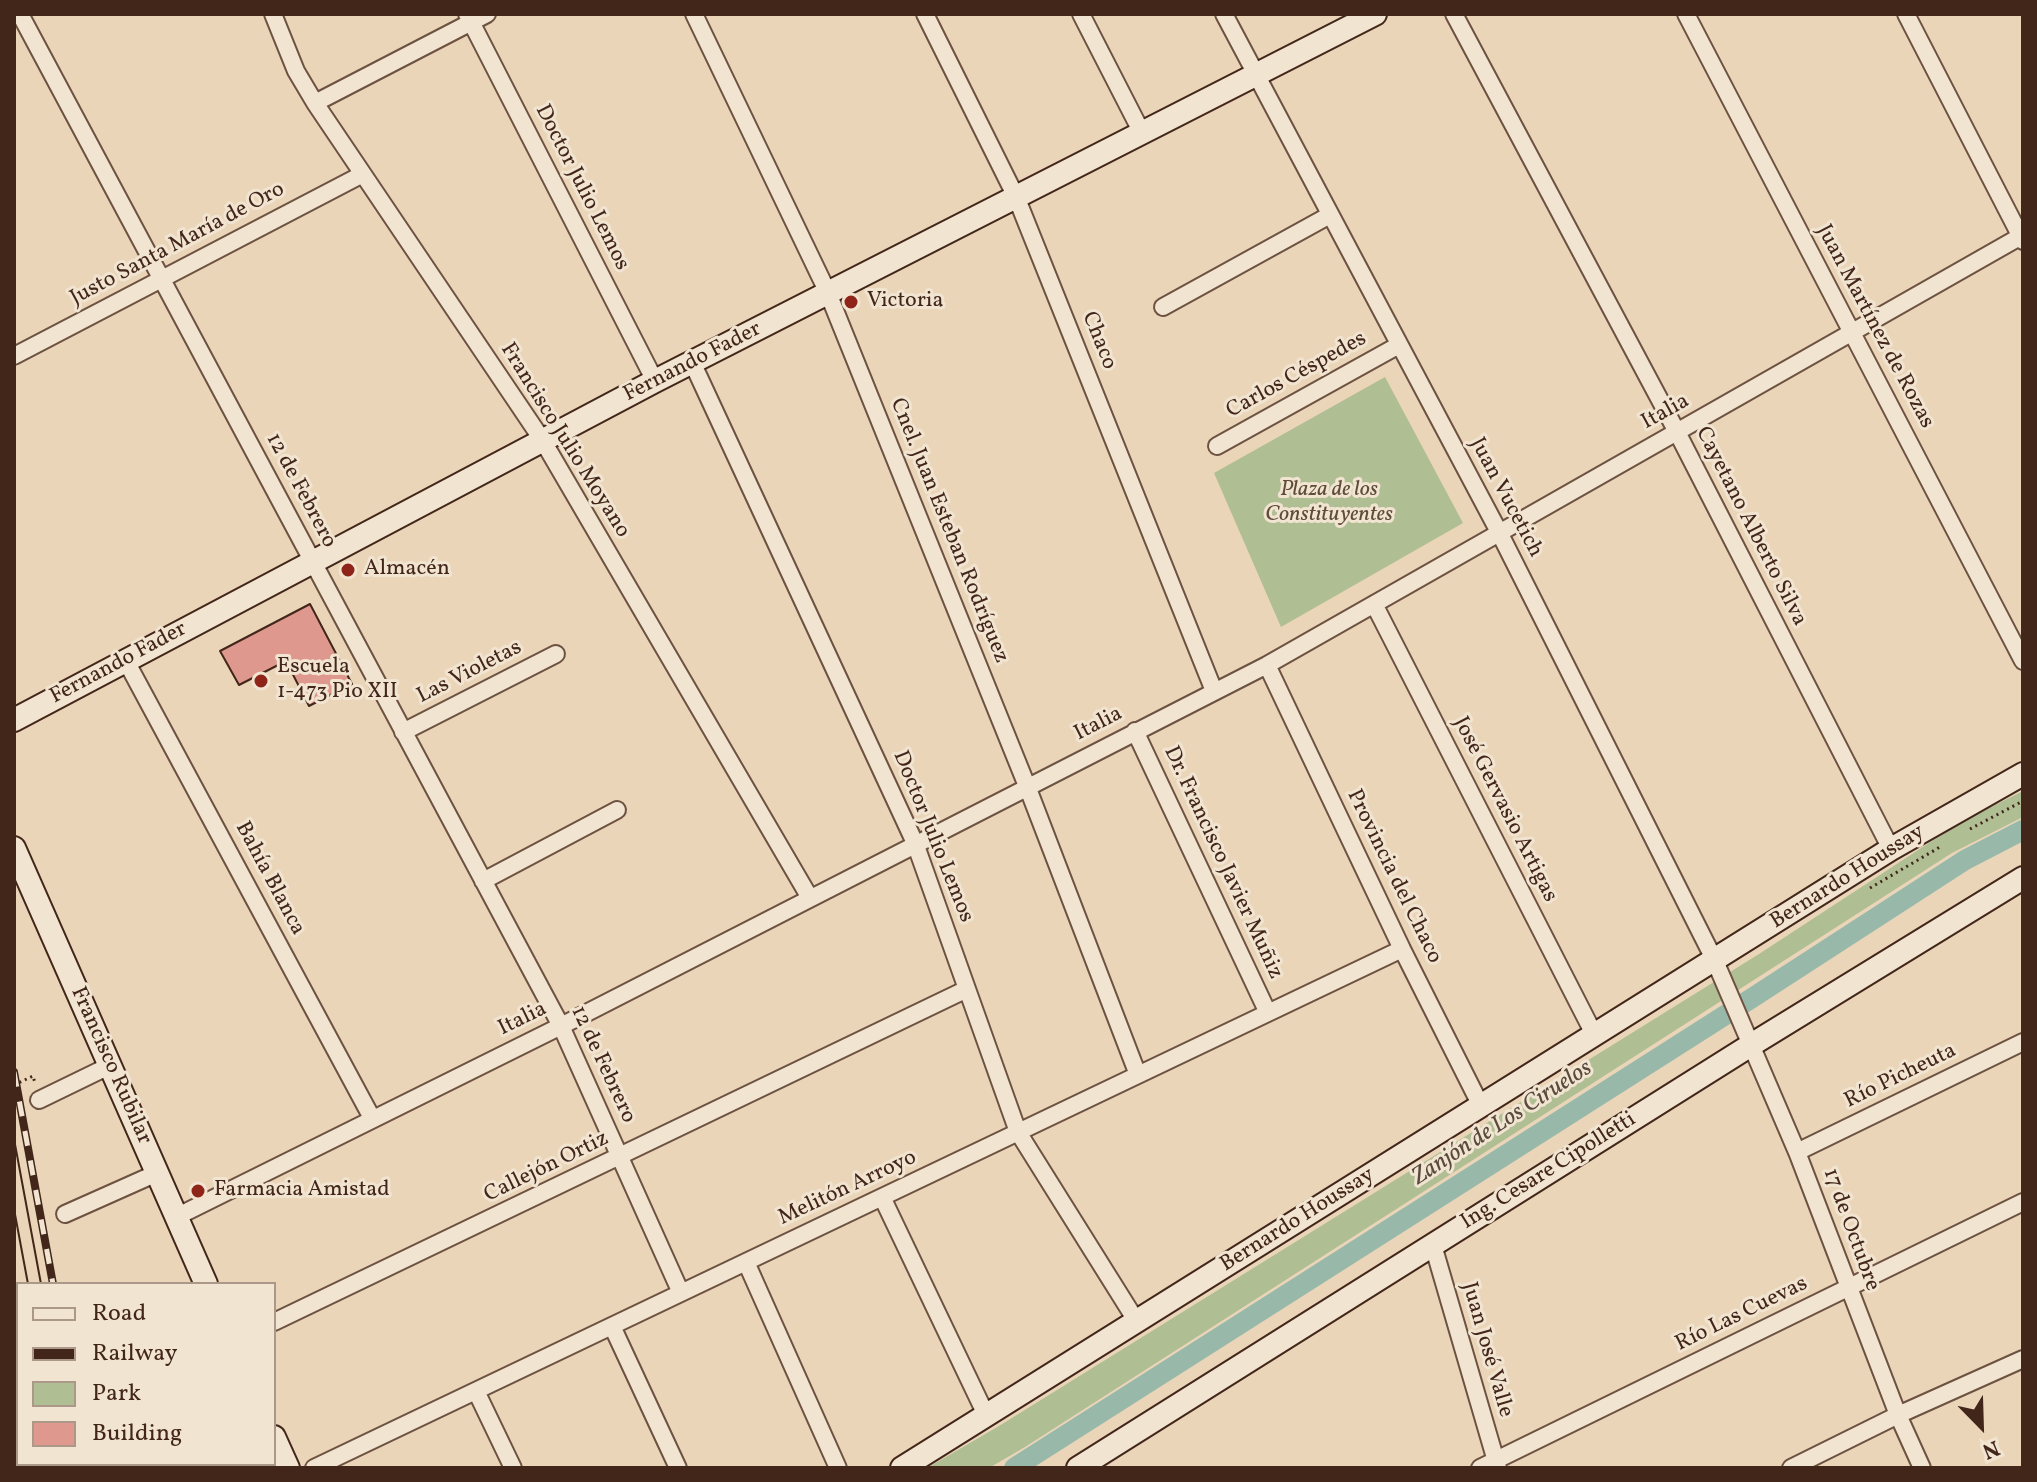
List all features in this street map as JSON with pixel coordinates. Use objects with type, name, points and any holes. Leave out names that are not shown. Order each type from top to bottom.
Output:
[{"type":"street","name":"12 de Febrero","points":[[20,14],[561,1026],[681,1293]]},
{"type":"street","name":"Francisco Julio Moyano","points":[[273,14],[296,71],[315,103],[543,441],[810,898]]},
{"type":"street","name":"Cnel. Juan Esteban Rodríguez","points":[[694,14],[828,293],[1027,786],[1138,1075]]},
{"type":"street","name":"Chaco","points":[[925,14],[1017,199],[1214,691]]},
{"type":"street","points":[[1081,14],[1142,133]]},
{"type":"street","name":"Juan Vucetich","points":[[1224,14],[1499,532],[1733,1002]]},
{"type":"street","name":"Fernando Fader","points":[[14,720],[655,381],[1375,14]]},
{"type":"street","name":"Cayetano Alberto Silva","points":[[1454,14],[1677,432],[1891,849]]},
{"type":"street","name":"Juan Martínez de Rozas","points":[[1686,14],[2023,661]]},
{"type":"street","points":[[1906,14],[2022,238]]},
{"type":"street","points":[[315,103],[475,17]]},
{"type":"street","name":"Doctor Julio Lemos","points":[[475,17],[655,381]]},
{"type":"street","name":"Justo Santa María de Oro","points":[[14,356],[363,174]]},
{"type":"street","points":[[1163,307],[1330,215]]},
{"type":"street","name":"Italia","points":[[176,1217],[561,1026],[1267,665],[2022,238]]},
{"type":"street","name":"Carlos Céspedes","points":[[1217,446],[1399,345]]},
{"type":"street","name":"Doctor Julio Lemos","points":[[692,362],[915,843],[1018,1132],[1137,1322]]},
{"type":"street","name":"José Gervasio Artigas","points":[[1374,604],[1595,1036]]},
{"type":"street","name":"Las Violetas","points":[[403,732],[556,654]]},
{"type":"street","name":"Bahía Blanca","points":[[126,661],[372,1118]]},
{"type":"street","name":"Provincia del Chaco","points":[[1267,665],[1402,949],[1481,1106]]},
{"type":"street","name":"Dr. Francisco Javier Muñiz","points":[[1135,731],[1268,1013]]},
{"type":"street","name":"Bernardo Houssay","points":[[902,1468],[1891,849],[2023,774]]},
{"type":"street","points":[[483,881],[617,810]]},
{"type":"street","name":"Francisco Rubilar","points":[[14,848],[205,1282]]},
{"type":"street","name":"Ing. Cesare Cipolletti","points":[[1078,1468],[1433,1245],[1747,1035],[2023,878]]},
{"type":"street","name":"Melitón Arroyo","points":[[314,1468],[1402,949]]},
{"type":"street","name":"Callejón Ortiz","points":[[276,1321],[967,989]]},
{"type":"street","name":"17 de Octubre","points":[[1733,1002],[1797,1152],[1898,1415],[1922,1468]]},
{"type":"street","name":"Río Picheuta","points":[[1797,1152],[2023,1042]]},
{"type":"street","points":[[39,1100],[111,1065]]},
{"type":"street","points":[[65,1214],[157,1173]]},
{"type":"street","points":[[882,1197],[987,1417]]},
{"type":"street","name":"Río Las Cuevas","points":[[1480,1468],[1497,1464],[2023,1202]]},
{"type":"street","name":"Juan José Valle","points":[[1433,1245],[1497,1464]]},
{"type":"street","points":[[746,1262],[838,1468]]},
{"type":"street","points":[[612,1326],[678,1468]]},
{"type":"street","points":[[1791,1468],[1898,1415],[2023,1359]]},
{"type":"street","points":[[476,1391],[513,1468]]},
{"type":"street","points":[[276,1441],[288,1468]]},
{"type":"green space","name":"Plaza de los Constituyentes","points":[[1385,377],[1463,523],[1281,627],[1214,473]]},
{"type":"green space","points":[[2023,791],[2023,817],[1952,853],[1025,1447],[989,1468],[927,1468],[1759,954],[1961,822]]},
{"type":"building","points":[[310,604],[352,684],[309,706],[286,661],[239,685],[220,651]]},
{"type":"waterway","name":"Zanjón de Los Ciruelos","points":[[1014,1468],[1965,860],[2023,830]]},
{"type":"tram line","points":[[14,1139],[41,1282]]},
{"type":"tram line","points":[[14,1209],[28,1282]]},
{"type":"railway","points":[[14,1072],[53,1282]]},
{"type":"place","name":"Victoria","points":[[851,302]]},
{"type":"place","name":"Almacén","points":[[348,570]]},
{"type":"place","name":"Escuela 1-473 Pio XII","points":[[261,681]]},
{"type":"place","name":"Farmacia Amistad","points":[[198,1191]]}]
